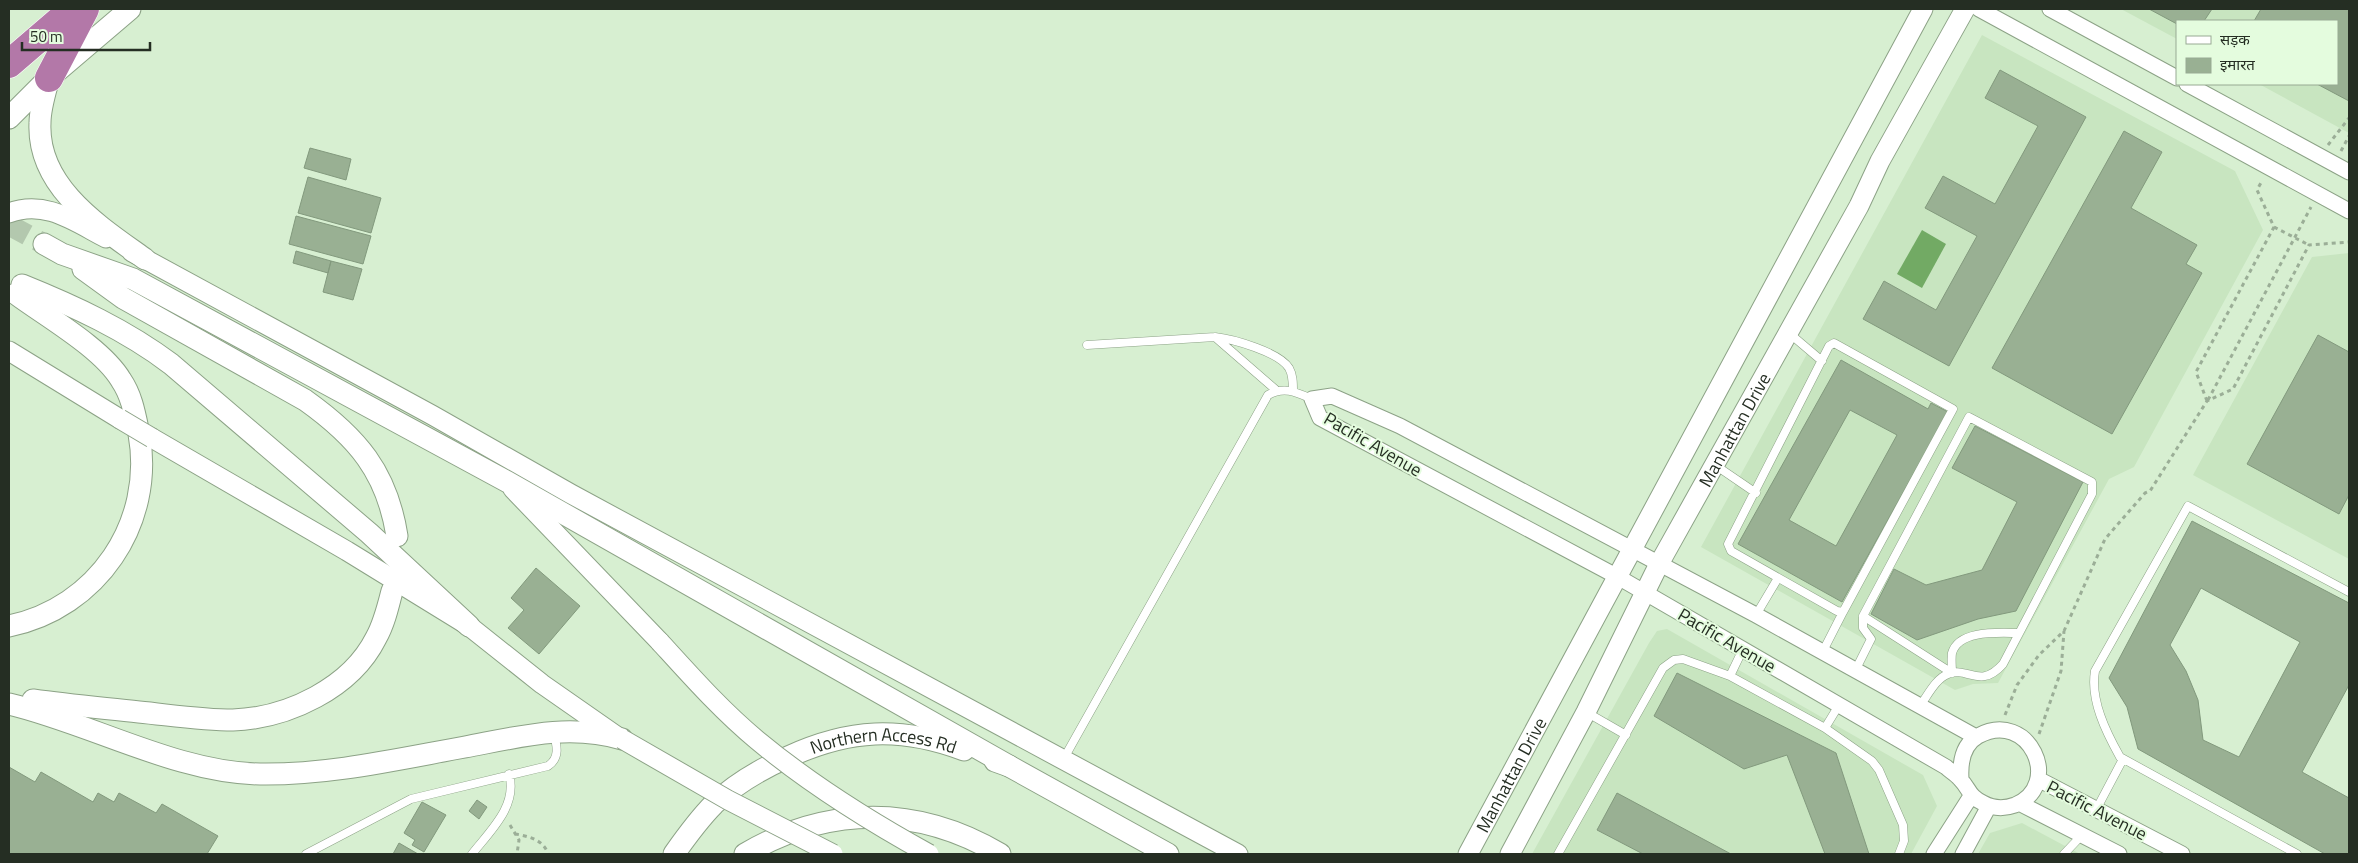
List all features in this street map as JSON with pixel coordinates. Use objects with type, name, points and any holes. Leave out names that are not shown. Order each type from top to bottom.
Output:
[{"type":"highway","points":[[9,64],[73,9]]},
{"type":"highway","points":[[48,78],[85,9]]},
{"type":"main road","points":[[9,118],[48,78],[130,9]]},
{"type":"main road","points":[[48,78],[40,125],[43,151],[49,167],[71,200],[100,227],[145,259]]},
{"type":"main road","points":[[397,536],[388,495],[379,476],[367,456],[348,433],[306,400],[123,298],[53,249],[132,279],[506,480],[1009,766]]},
{"type":"main road","points":[[9,626],[46,615],[63,606],[87,588],[104,571],[125,539],[132,521],[138,500],[142,465],[135,412],[121,380],[108,363],[19,290],[128,334],[171,364],[369,534],[469,626]]},
{"type":"main road","points":[[9,697],[206,719],[235,720],[268,714],[317,696],[348,673],[362,659],[376,638],[392,591]]},
{"type":"main road","points":[[9,704],[184,761],[258,774],[322,771],[365,765],[554,731],[593,732],[622,739]]},
{"type":"main road","name":"Northern Access Rd","points":[[674,854],[693,827],[715,803],[769,765],[832,739],[866,733],[898,734],[960,748],[1009,766],[1168,854]]},
{"type":"main road","points":[[744,854],[775,839],[814,826],[846,819],[873,816],[920,820],[947,828],[973,838],[1000,854]]},
{"type":"street","name":"Manhattan Drive","points":[[1468,854],[1923,9]]},
{"type":"street","name":"Manhattan Drive","points":[[1510,854],[1586,712],[1659,564],[1859,206],[1880,161],[1965,9]]},
{"type":"street","points":[[1979,9],[2349,211]]},
{"type":"street","points":[[2050,9],[2176,77]]},
{"type":"street","points":[[2189,85],[2349,172]]},
{"type":"street","points":[[9,212],[20,208],[46,209],[145,259],[432,415],[571,494],[1238,854]]},
{"type":"street","points":[[9,351],[152,438],[347,551],[469,626],[542,684],[622,739],[720,796],[834,854]]},
{"type":"street","name":"Pacific Avenue","points":[[1961,779],[1946,767],[1644,593],[1618,576],[1320,418],[1312,399],[1332,396],[1400,426],[1756,615],[1976,737]]},
{"type":"street","points":[[506,480],[724,710],[789,766],[835,797],[929,854]]},
{"type":"street","points":[[2000,729],[2019,735],[2033,749],[2038,759],[2038,779],[2031,793],[2020,803],[2008,808],[1996,808],[1970,796],[1961,779],[1960,763],[1965,748],[1976,737],[2000,729]]},
{"type":"street","name":"Pacific Avenue","points":[[2038,779],[2182,854]]},
{"type":"street","points":[[1934,854],[1970,796]]},
{"type":"street","name":"Pacific Avenue","points":[[2020,803],[2119,854]]},
{"type":"street","points":[[1963,854],[1989,806]]},
{"type":"lane","points":[[1788,332],[1822,361]]},
{"type":"lane","points":[[1215,337],[1276,390]]},
{"type":"lane","points":[[1088,345],[1215,337],[1236,340],[1281,360],[1288,367],[1293,378],[1293,391]]},
{"type":"lane","points":[[1822,653],[1953,409],[1837,344],[1829,346],[1756,493],[1728,540],[1728,548],[1837,611],[1843,612]]},
{"type":"lane","points":[[1063,760],[1268,394],[1276,390],[1293,391],[1312,399]]},
{"type":"lane","points":[[1855,671],[1871,640],[1863,628],[1863,616],[1969,417],[2092,482],[2094,488],[2003,664],[1994,673],[1972,676],[1952,673],[1863,616]]},
{"type":"lane","points":[[1714,465],[1756,493]]},
{"type":"lane","points":[[2297,854],[2123,759],[2110,740],[2092,686],[2095,671],[2188,506],[2349,592]]},
{"type":"lane","points":[[1756,615],[1778,578]]},
{"type":"lane","points":[[1952,673],[1952,653],[1959,643],[1980,633],[2019,633]]},
{"type":"lane","points":[[1730,676],[1743,649]]},
{"type":"lane","points":[[1558,854],[1663,668],[1682,659],[1730,676],[1825,728],[1866,757],[1879,770],[1903,825],[1904,841],[1899,854]]},
{"type":"lane","points":[[1919,707],[1940,680],[1952,673]]},
{"type":"lane","points":[[1825,728],[1840,705]]},
{"type":"lane","points":[[1586,712],[1626,735]]},
{"type":"lane","points":[[306,854],[403,802],[509,774],[548,766],[552,763],[557,751],[554,731]]},
{"type":"lane","points":[[2096,810],[2123,759]]},
{"type":"lane","points":[[472,854],[501,816],[512,791],[509,774]]},
{"type":"lane","points":[[2064,854],[2082,835]]},
{"type":"path","points":[[2320,156],[2349,118]]},
{"type":"path","points":[[2340,154],[2349,136]]},
{"type":"path","points":[[2269,167],[2257,190],[2274,227],[2309,245],[2349,242]]},
{"type":"path","points":[[2033,749],[2061,671],[2064,631],[2106,539],[2145,493],[2150,491],[2207,401],[2234,346],[2311,206]]},
{"type":"path","points":[[2207,401],[2196,372],[2274,227]]},
{"type":"path","points":[[2207,401],[2233,389],[2309,245]]},
{"type":"path","points":[[2000,729],[2017,685],[2039,655],[2064,631]]},
{"type":"path","points":[[501,816],[519,840],[517,854]]},
{"type":"path","points":[[516,834],[528,836],[540,842],[548,854]]},
{"type":"shaded area","points":[[2121,9],[2349,9],[2349,133],[2261,85],[2338,85],[2338,20],[2176,20],[2176,38]]},
{"type":"shaded area","points":[[1982,35],[2235,171],[2263,230],[2134,467],[2109,479],[1998,683],[1973,684],[1955,690],[1701,547]]},
{"type":"shaded area","points":[[1922,230],[1946,244],[1922,288],[1897,274]]},
{"type":"shaded area","points":[[2349,253],[2349,559],[2193,475],[2312,257]]},
{"type":"shaded area","points":[[1667,629],[1923,775],[1937,806],[1911,854],[1532,854],[1649,643],[1657,631]]},
{"type":"shaded area","points":[[2022,823],[2080,854],[1978,854],[1990,833]]},
{"type":"building","points":[[2149,9],[2212,9],[2205,20],[2176,20],[2176,23]]},
{"type":"building","points":[[2261,9],[2349,9],[2349,101],[2319,85],[2338,85],[2338,20],[2255,20]]},
{"type":"building","points":[[2000,70],[2086,117],[1949,366],[1863,319],[1884,281],[1936,310],[1977,236],[1925,208],[1943,176],[1995,204],[2038,126],[1985,98]]},
{"type":"building","points":[[2124,131],[2162,152],[2131,208],[2197,245],[2186,264],[2202,273],[2112,434],[1992,368]]},
{"type":"building","points":[[310,148],[351,159],[346,180],[304,168]]},
{"type":"building","points":[[308,177],[381,198],[371,233],[298,213]]},
{"type":"building","points":[[296,216],[371,236],[363,264],[289,244]]},
{"type":"building","points":[[296,251],[331,261],[328,273],[293,263]]},
{"type":"building","points":[[331,261],[362,269],[353,300],[323,292]]},
{"type":"building","points":[[2318,335],[2349,352],[2349,495],[2339,514],[2247,464]]},
{"type":"building","points":[[1841,360],[1928,409],[1931,403],[1948,412],[1842,602],[1738,544]],"holes":[[[1850,410],[1897,435],[1836,546],[1789,520]]]},
{"type":"building","points":[[1975,426],[2083,482],[2016,611],[1978,619],[1917,640],[1871,614],[1894,569],[1926,585],[1982,570],[2017,502],[1952,468]]},
{"type":"building","points":[[2192,521],[2349,603],[2349,685],[2302,772],[2349,798],[2349,854],[2325,854],[2138,749],[2127,707],[2109,678]],"holes":[[[2201,588],[2300,642],[2239,757],[2203,740],[2198,700],[2186,671],[2170,645]]]},
{"type":"building","points":[[536,568],[580,606],[539,654],[508,628],[524,610],[511,598]]},
{"type":"building","points":[[1677,673],[1836,753],[1869,854],[1825,854],[1787,755],[1744,769],[1654,716]]},
{"type":"building","points":[[9,767],[35,782],[41,772],[93,802],[98,793],[114,802],[119,793],[156,813],[162,804],[218,836],[207,854],[9,854]]},
{"type":"building","points":[[1617,793],[1731,854],[1643,854],[1597,830]]},
{"type":"building","points":[[477,800],[487,807],[479,819],[469,811]]},
{"type":"building","points":[[422,802],[446,815],[424,852],[412,845],[415,840],[404,833]]},
{"type":"building","points":[[399,843],[418,854],[393,854]]},
{"type":"tunnel","points":[[9,225],[44,244]]}]
